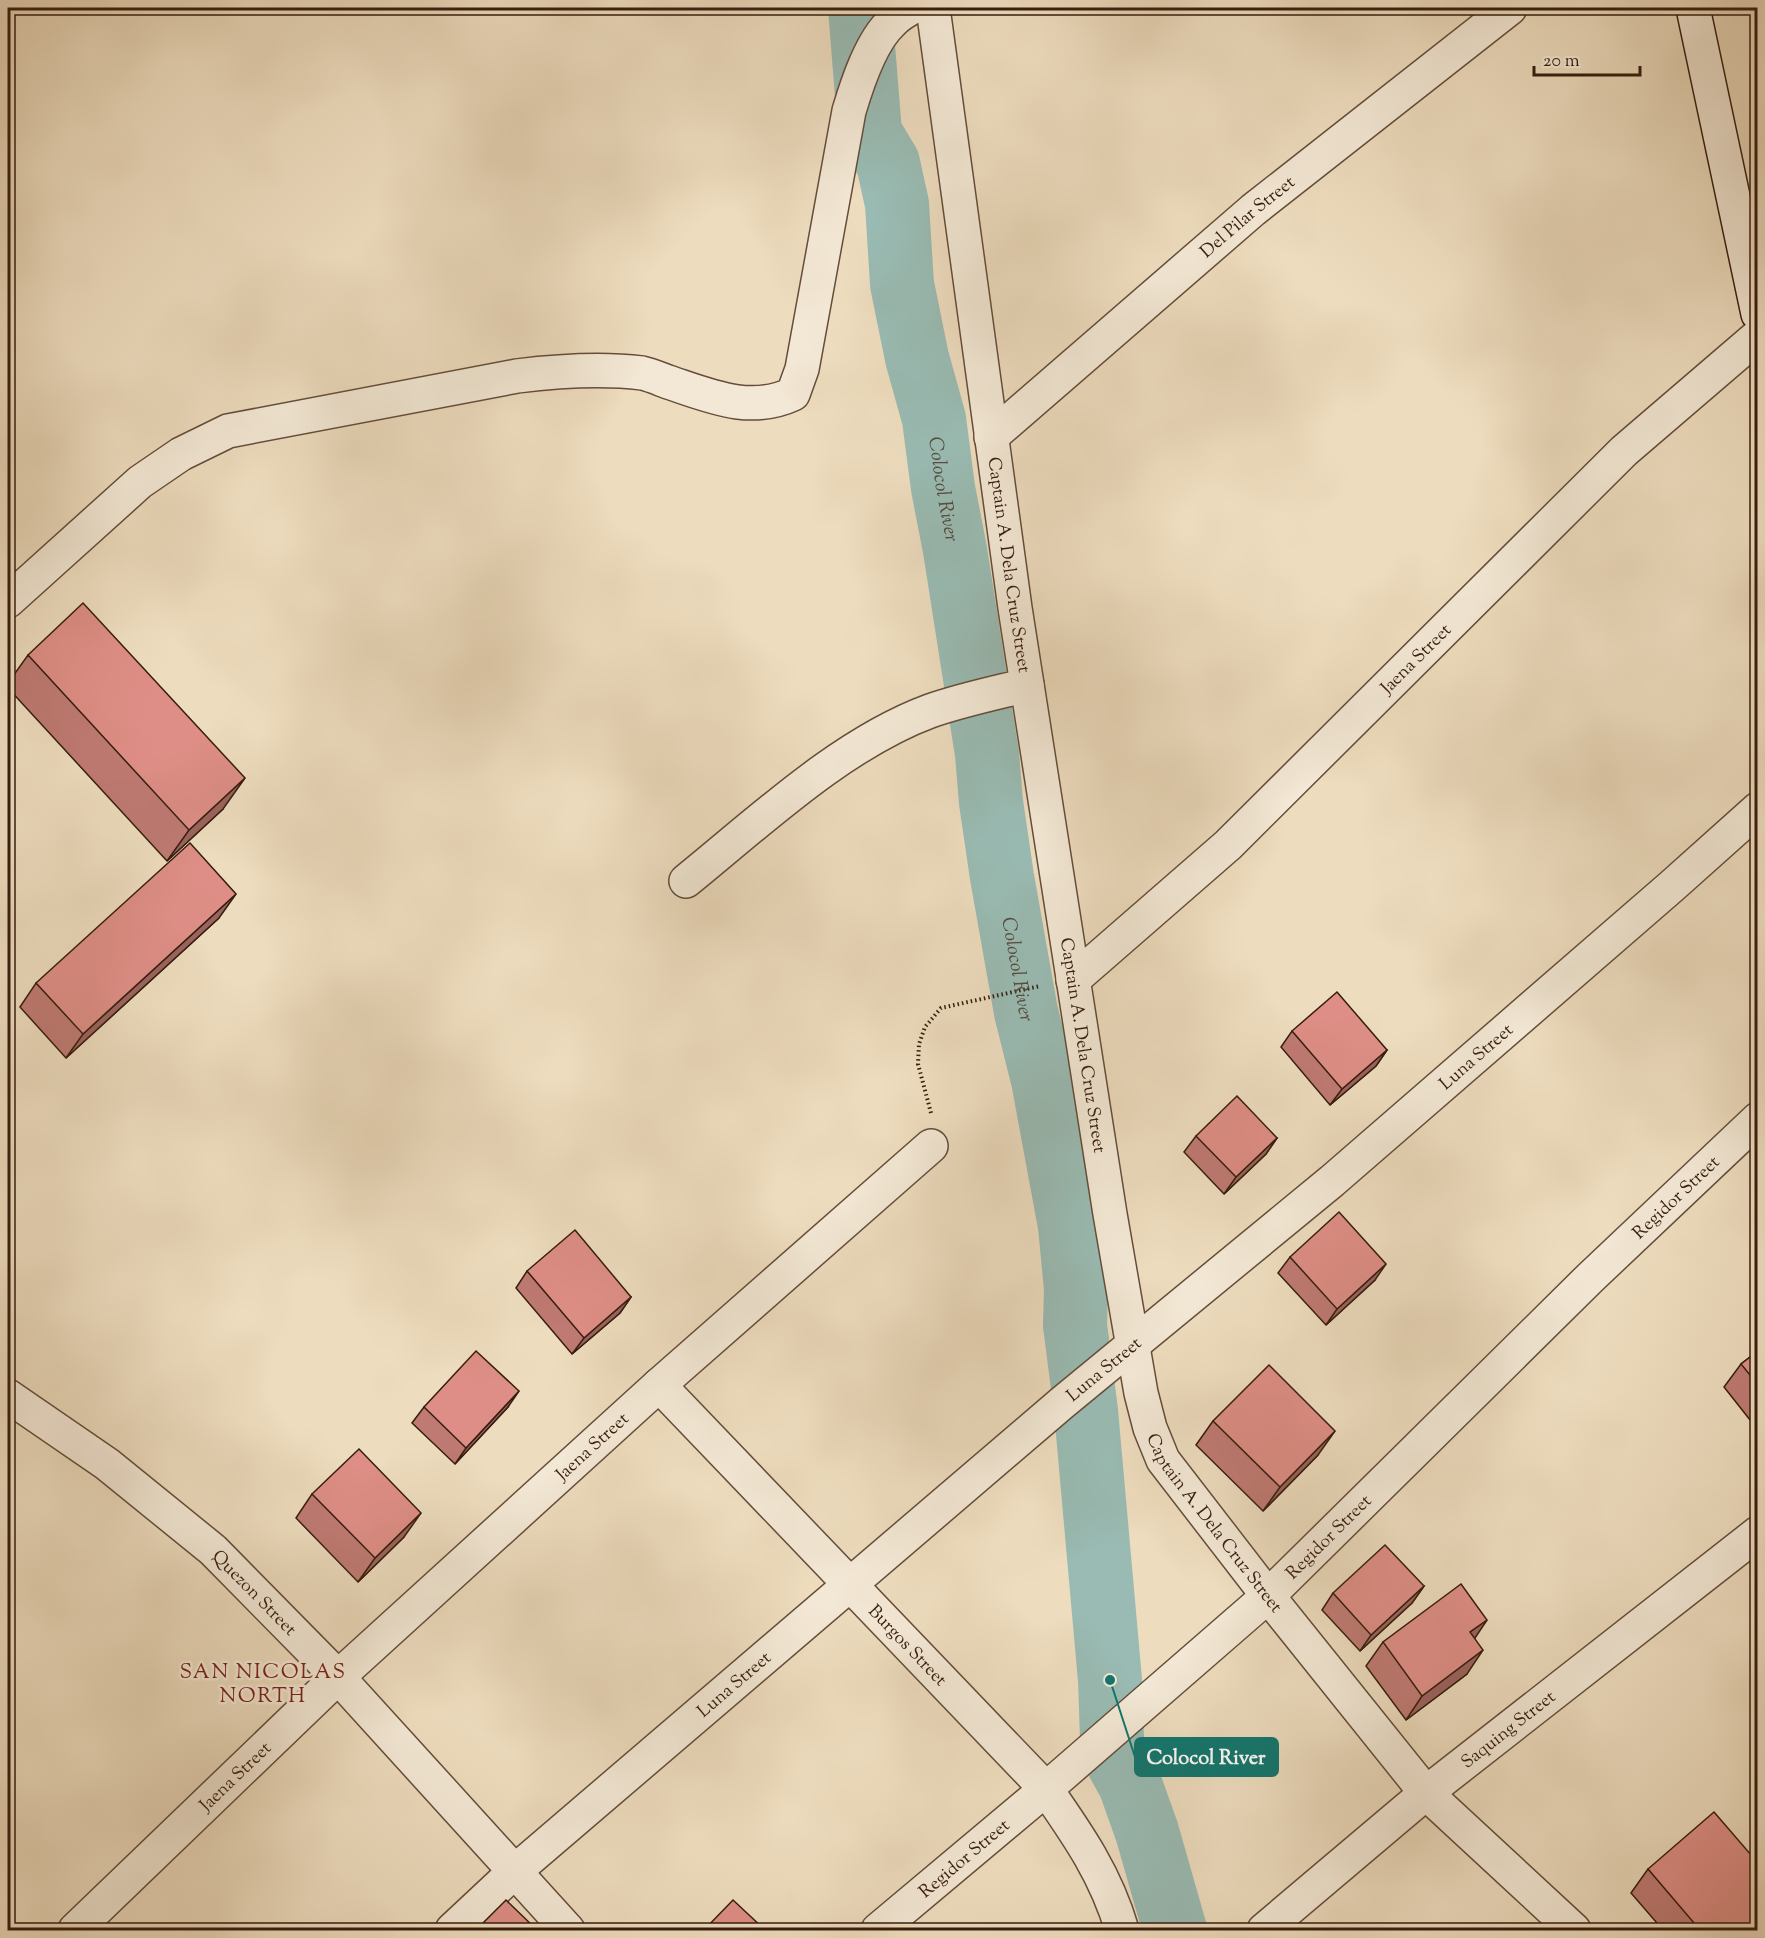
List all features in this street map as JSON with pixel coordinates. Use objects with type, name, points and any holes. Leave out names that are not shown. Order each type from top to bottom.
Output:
[{"type":"street","points":[[8,601],[140,482],[181,454],[228,431],[517,376],[564,370],[644,374],[728,402],[760,403],[779,400],[793,394],[802,369],[849,111],[855,89],[870,53],[891,22],[911,8]]},
{"type":"street","name":"Captain A. Dela Cruz Street","points":[[933,8],[991,437],[1017,687],[1059,982],[1124,1352],[1142,1393],[1150,1428],[1163,1460],[1268,1596],[1426,1793],[1574,1930]]},
{"type":"street","name":"Del Pilar Street","points":[[991,437],[1252,210],[1510,8]]},
{"type":"street","points":[[1693,8],[1758,314]]},
{"type":"street","name":"Jaena Street","points":[[1059,982],[1228,845],[1624,451],[1758,336]]},
{"type":"street","points":[[686,881],[842,757],[887,731],[930,711],[1017,687]]},
{"type":"street","name":"Luna Street","points":[[452,1930],[514,1872],[1062,1403],[1332,1181],[1758,809]]},
{"type":"street","name":"Regidor Street","points":[[878,1930],[1087,1754],[1268,1596],[1590,1278],[1758,1119]]},
{"type":"street","name":"Jaena Street","points":[[75,1930],[338,1677],[659,1385],[931,1146]]},
{"type":"street","name":"Burgos Street","points":[[659,1385],[1046,1789],[1084,1844],[1114,1902],[1122,1930]]},
{"type":"street","name":"Quezon Street","points":[[8,1396],[107,1464],[213,1550],[338,1677],[568,1930]]},
{"type":"street","name":"Saquing Street","points":[[1264,1930],[1426,1793],[1758,1533]]},
{"type":"path","points":[[931,1146],[933,1122],[918,1064],[919,1044],[925,1027],[941,1008],[1059,982]]},
{"type":"building","points":[[83,603],[245,778],[189,830],[28,655]]},
{"type":"building","points":[[190,843],[236,894],[83,1034],[36,983]]},
{"type":"building","points":[[1337,992],[1387,1050],[1342,1089],[1292,1031]]},
{"type":"building","points":[[1237,1096],[1277,1138],[1236,1177],[1196,1136]]},
{"type":"building","points":[[1339,1212],[1386,1264],[1337,1309],[1290,1257]]},
{"type":"building","points":[[575,1230],[631,1297],[584,1338],[527,1271]]},
{"type":"building","points":[[476,1351],[519,1391],[466,1448],[424,1407]]},
{"type":"building","points":[[1758,1351],[1758,1385],[1741,1364]]},
{"type":"building","points":[[1269,1365],[1335,1431],[1280,1487],[1213,1421]]},
{"type":"building","points":[[359,1449],[421,1513],[375,1558],[312,1494]]},
{"type":"building","points":[[1385,1545],[1424,1586],[1371,1635],[1333,1593]]},
{"type":"building","points":[[1461,1584],[1487,1620],[1470,1632],[1483,1650],[1422,1696],[1383,1642]]},
{"type":"building","points":[[1714,1812],[1758,1863],[1758,1930],[1700,1930],[1648,1869]]},
{"type":"building","points":[[506,1900],[537,1930],[476,1930]]},
{"type":"building","points":[[733,1900],[765,1930],[704,1930]]},
{"type":"waterway","name":"Colocol River","points":[[860,8],[870,133],[888,163],[897,204],[902,284],[917,358],[934,419],[943,488],[987,754],[991,802],[1002,877],[1026,1012],[1043,1080],[1070,1226],[1076,1289],[1075,1325],[1086,1411],[1115,1757],[1130,1784],[1147,1832],[1175,1930]]},
{"type":"place","name":"Colocol River","points":[[1110,1680]]},
{"type":"district","name":"SAN NICOLAS NORTH","points":[[263,1683]]}]
